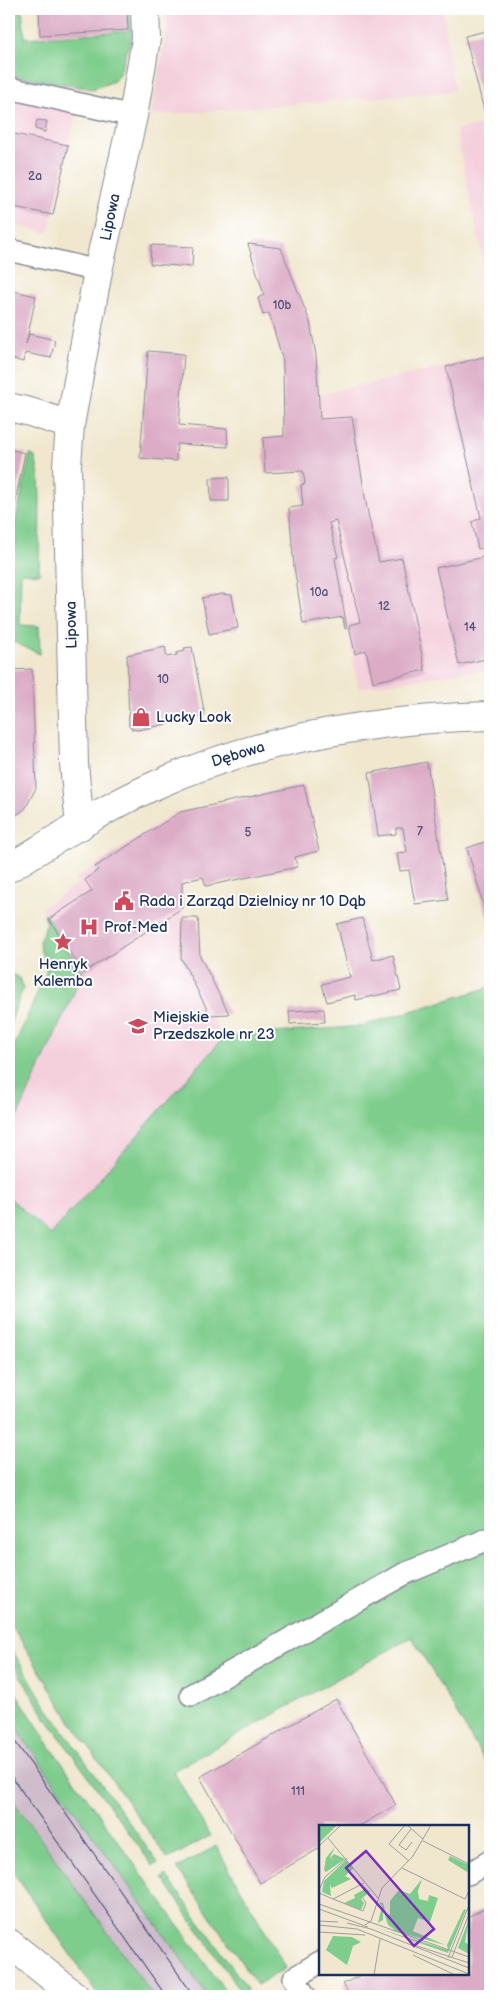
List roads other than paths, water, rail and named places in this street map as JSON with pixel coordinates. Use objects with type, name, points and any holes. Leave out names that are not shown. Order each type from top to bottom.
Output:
[{"type":"street","name":"Lipowa","points":[[80,826],[74,764],[67,465],[70,425],[98,271],[133,116],[146,39],[145,9]]},
{"type":"street","points":[[9,407],[70,425]]},
{"type":"street","name":"Dębowa","points":[[9,868],[80,826],[156,785],[207,764],[272,744],[355,729],[437,717],[490,716]]},
{"type":"street","points":[[9,1943],[75,1996]]},
{"type":"lane","points":[[9,88],[133,116]]},
{"type":"lane","points":[[9,250],[98,271]]},
{"type":"lane","points":[[191,1695],[404,1574],[490,1538]]},
{"type":"lane","points":[[469,1873],[490,1861]]},
{"type":"lane","points":[[304,1996],[294,1978],[319,1963]]},
{"type":"tram line","points":[[9,1733],[194,1996]]},
{"type":"tram line","points":[[9,1773],[166,1996]]},
{"type":"place","name":"Lucky Look","points":[[141,717]]},
{"type":"place","name":"Rada i Zarząd Dzielnicy nr 10 Dąb","points":[[124,901]]},
{"type":"place","name":"Prof-Med","points":[[89,927]]},
{"type":"place","name":"Henryk Kalemba","points":[[63,942]]},
{"type":"place","name":"Miejskie Przedszkole nr 23","points":[[138,1026]]}]
